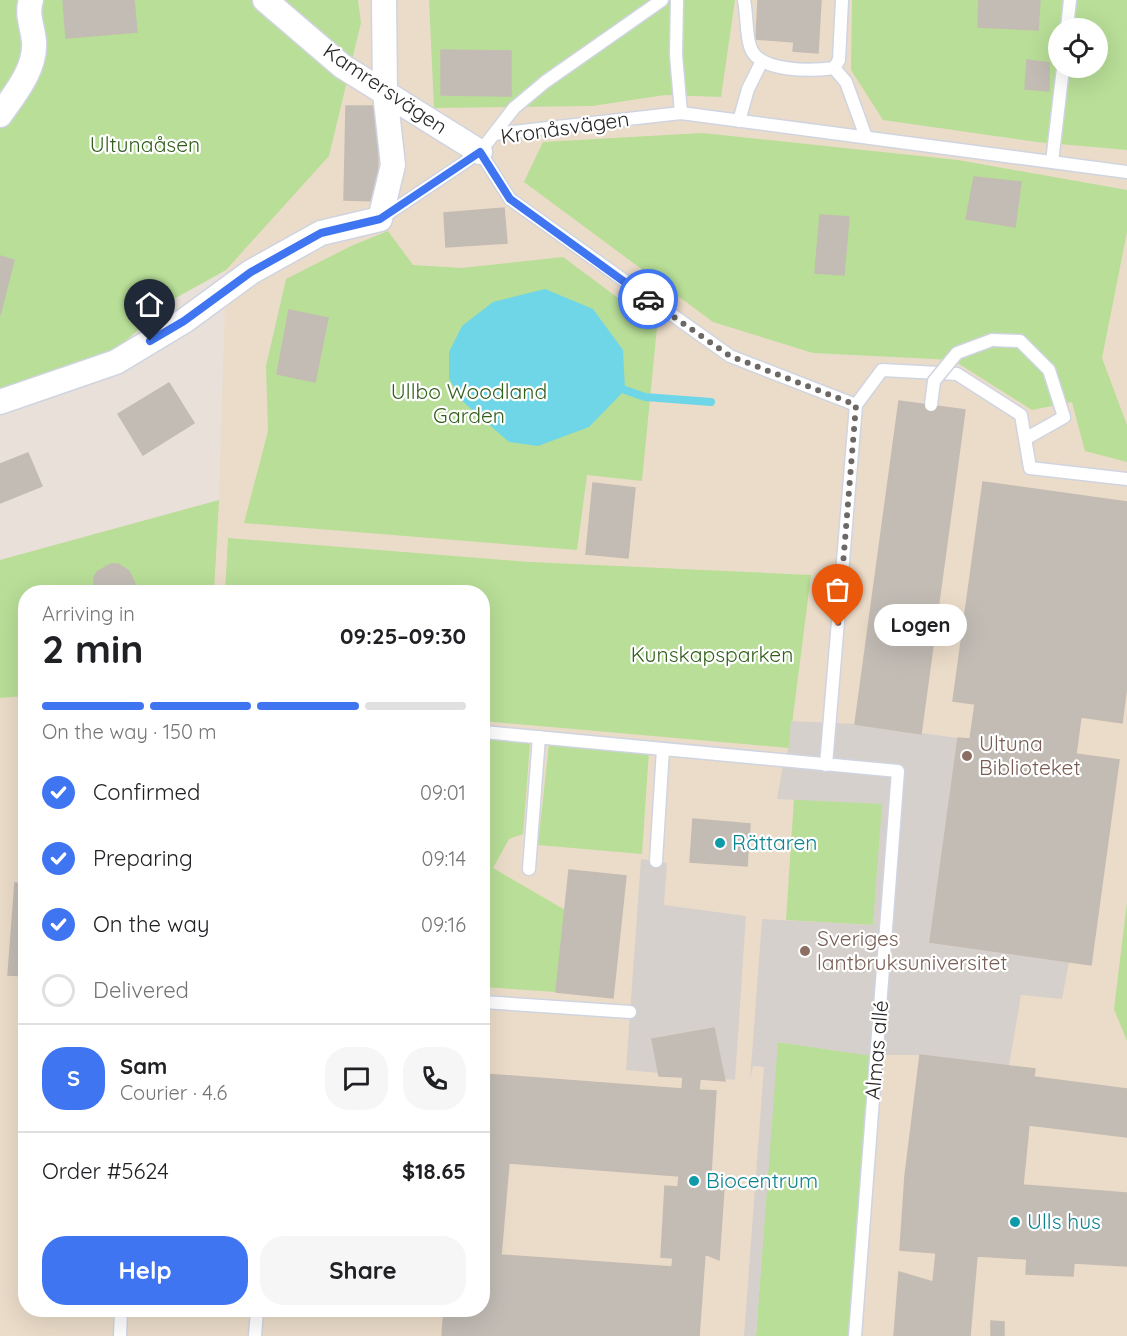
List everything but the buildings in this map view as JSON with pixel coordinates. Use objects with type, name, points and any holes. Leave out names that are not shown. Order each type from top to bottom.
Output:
[{"type":"street","points":[[0,115],[30,67],[35,44],[28,9],[31,0]]},
{"type":"street","name":"Kamrersvägen","points":[[265,0],[342,66],[386,93],[487,143]]},
{"type":"street","points":[[380,219],[393,165],[386,93],[384,0]]},
{"type":"street","name":"Kronåsvägen","points":[[0,402],[116,362],[184,321],[251,272],[321,233],[380,219]]},
{"type":"lane","points":[[662,0],[545,82],[514,108],[487,143],[510,199],[730,356],[856,405]]},
{"type":"lane","points":[[677,0],[676,55],[681,113]]},
{"type":"lane","points":[[744,0],[750,47],[762,61],[794,69],[834,68]]},
{"type":"lane","points":[[834,68],[841,48],[842,0]]},
{"type":"lane","points":[[1068,18],[1070,0]]},
{"type":"lane","points":[[740,121],[748,89],[762,61]]},
{"type":"lane","points":[[834,68],[846,82],[866,137]]},
{"type":"lane","points":[[1052,162],[1063,78]]},
{"type":"lane","name":"Kronåsvägen","points":[[380,219],[487,143],[681,113],[1127,172]]},
{"type":"lane","points":[[931,405],[934,381],[957,353],[992,340],[1020,341],[1049,370],[1064,417],[1025,439]]},
{"type":"lane","points":[[826,765],[856,405],[882,370],[957,374],[1021,415],[1030,468],[1127,479]]},
{"type":"lane","name":"Almas allé","points":[[490,733],[898,771],[855,1336]]},
{"type":"lane","points":[[529,868],[539,737]]},
{"type":"lane","points":[[656,861],[663,749]]},
{"type":"lane","points":[[490,1002],[630,1012]]},
{"type":"lane","points":[[120,1336],[121,1317]]},
{"type":"lane","points":[[255,1336],[256,1317]]},
{"type":"shaded area","name":"Sveriges lantbruksuniversitet","points":[[358,0],[1127,0],[1127,1336],[0,1336],[0,560],[219,500],[226,270],[329,156],[361,24]]},
{"type":"shaded area","points":[[791,721],[855,724],[958,738],[930,942],[1069,962],[1062,999],[1021,995],[1009,1066],[920,1055],[864,1055],[778,1042],[756,1336],[744,1336],[764,1067],[753,1066],[750,1080],[762,919],[873,925],[882,804],[777,799],[784,760],[789,747]]},
{"type":"shaded area","points":[[641,859],[667,863],[664,905],[746,916],[735,1080],[626,1070]]},
{"type":"green space","name":"Ultunaåsen","points":[[0,0],[358,0],[361,23],[329,156],[226,270],[172,300],[112,353],[28,382],[0,388]]},
{"type":"green space","points":[[429,0],[735,0],[721,97],[665,95],[592,106],[434,108]]},
{"type":"green space","points":[[852,0],[1127,0],[1127,150],[1037,142],[883,120],[851,70]]},
{"type":"green space","points":[[702,133],[958,160],[1127,190],[1127,232],[1102,358],[1127,425],[1127,462],[1085,451],[1072,402],[1032,410],[953,360],[813,353],[713,322],[524,182],[543,142]]},
{"type":"green space","name":"Ullbo Woodland Garden","points":[[388,231],[413,265],[462,268],[563,257],[657,327],[642,481],[587,475],[577,550],[244,523],[268,431],[266,366],[286,279],[351,246]]},
{"type":"green space","points":[[219,500],[214,585],[18,585],[18,697],[0,698],[0,560]]},
{"type":"green space","name":"Kunskapsparken","points":[[228,538],[530,562],[811,575],[789,748],[490,722],[490,585],[225,585]]},
{"type":"green space","points":[[490,740],[530,743],[523,834],[509,839],[493,868],[565,910],[556,992],[490,987]]},
{"type":"green space","points":[[549,744],[649,751],[642,854],[538,845]]},
{"type":"green space","points":[[794,799],[883,803],[873,925],[786,920]]},
{"type":"green space","points":[[1127,902],[1127,1041],[1114,1009]]},
{"type":"green space","points":[[777,1042],[877,1056],[855,1336],[756,1336]]},
{"type":"water","points":[[545,289],[593,309],[623,350],[625,390],[589,427],[538,446],[509,442],[461,400],[449,378],[449,352],[462,326],[493,302]]},
{"type":"waterway","points":[[625,390],[645,397],[711,402]]},
{"type":"way so far","points":[[648,299],[730,356],[856,405],[838,626]]},
{"type":"place","name":"Logen","points":[[838,626]]},
{"type":"place","name":"Ultuna Biblioteket","points":[[967,756]]},
{"type":"place","name":"Rättaren","points":[[720,843]]},
{"type":"place","name":"Sveriges lantbruksuniversitet","points":[[805,951]]},
{"type":"place","name":"Biocentrum","points":[[694,1181]]},
{"type":"place","name":"Ulls hus","points":[[1015,1222]]},
{"type":"route","points":[[150,341],[184,321],[251,272],[321,233],[380,219],[480,152],[510,199],[648,299]]}]
